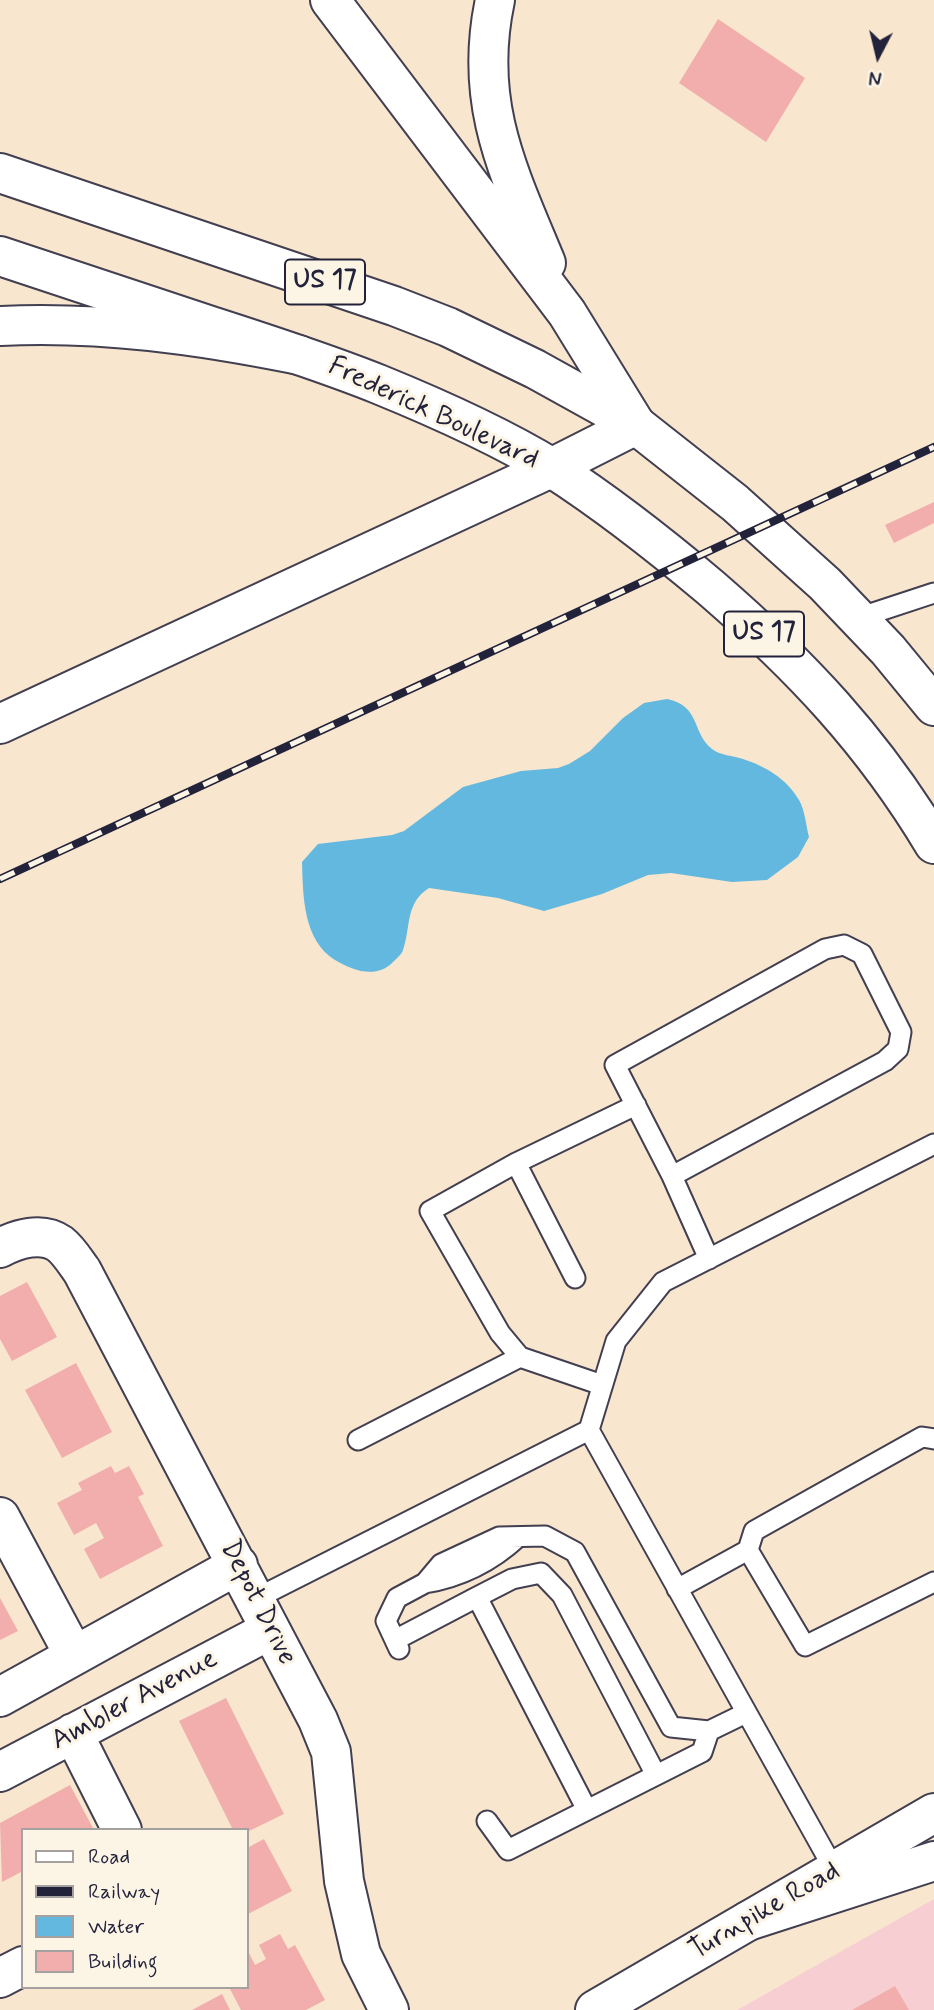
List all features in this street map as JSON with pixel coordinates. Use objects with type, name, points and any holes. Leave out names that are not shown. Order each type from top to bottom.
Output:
[{"type":"main road","points":[[0,724],[551,468],[636,425],[567,313],[330,0]]},
{"type":"main road","points":[[495,0],[489,24],[488,73],[491,112],[504,160],[567,313]]},
{"type":"main road","name":"US 17","points":[[0,173],[405,310],[535,369],[636,425],[735,503],[825,584],[888,650],[934,706]]},
{"type":"main road","name":"Frederick Boulevard","points":[[0,256],[299,355],[378,384],[472,426],[551,468],[650,536],[768,638],[828,699],[872,752],[934,844]]},
{"type":"main road","points":[[0,326],[32,324],[122,327],[211,337],[299,355]]},
{"type":"main road","name":"Depot Drive","points":[[0,1248],[12,1242],[37,1237],[60,1244],[82,1271],[318,1720],[331,1752],[344,1881],[361,1954],[389,2010]]},
{"type":"main road","points":[[0,1517],[74,1655]]},
{"type":"main road","points":[[0,1697],[238,1565]]},
{"type":"main road","name":"Ambler Avenue","points":[[0,1772],[74,1733],[262,1614]]},
{"type":"main road","points":[[74,1733],[121,1828]]},
{"type":"main road","name":"Turnpike Road","points":[[595,2010],[934,1813]]},
{"type":"main road","points":[[748,1921],[934,1861]]},
{"type":"main road","points":[[0,1978],[21,1967]]},
{"type":"lane","points":[[858,618],[934,593]]},
{"type":"lane","points":[[672,1176],[885,1061],[898,1049],[901,1032],[862,954],[844,945],[825,948],[615,1065],[672,1176],[709,1259]]},
{"type":"lane","points":[[603,1385],[520,1357],[499,1333],[430,1211],[516,1163],[636,1105]]},
{"type":"lane","points":[[262,1614],[589,1430],[616,1341],[663,1282],[934,1144]]},
{"type":"lane","points":[[516,1163],[575,1279]]},
{"type":"lane","points":[[358,1440],[520,1357]]},
{"type":"lane","points":[[589,1430],[835,1871]]},
{"type":"lane","points":[[677,1589],[748,1550],[754,1531],[922,1437],[934,1439]]},
{"type":"lane","points":[[656,1775],[562,1595],[541,1573],[512,1579],[397,1644],[386,1621],[397,1598],[425,1583],[447,1579],[499,1556],[518,1537],[545,1536],[575,1552],[671,1727],[709,1731],[746,1713]]},
{"type":"lane","points":[[748,1550],[805,1646],[934,1583]]},
{"type":"lane","points":[[477,1597],[587,1810]]},
{"type":"lane","points":[[487,1821],[508,1850],[702,1752],[709,1731]]},
{"type":"shaded area","points":[[934,1899],[934,2010],[737,2010]]},
{"type":"water","points":[[667,699],[678,702],[691,713],[705,742],[712,749],[767,770],[782,780],[799,800],[809,837],[798,857],[767,880],[732,882],[671,873],[648,875],[602,894],[544,911],[498,898],[429,888],[421,894],[412,908],[402,953],[387,967],[372,972],[342,964],[324,951],[316,941],[304,903],[302,862],[318,844],[392,835],[404,831],[463,787],[521,771],[558,768],[569,764],[590,751],[623,718],[644,703]]},
{"type":"building","points":[[718,19],[805,78],[766,142],[679,83]]},
{"type":"building","points":[[934,502],[934,523],[894,543],[885,525]]},
{"type":"building","points":[[27,1282],[57,1337],[12,1361],[0,1339],[0,1296]]},
{"type":"building","points":[[76,1363],[112,1432],[62,1458],[25,1390]]},
{"type":"building","points":[[111,1466],[115,1473],[129,1466],[144,1494],[138,1497],[163,1546],[100,1579],[84,1549],[104,1538],[96,1523],[74,1535],[57,1503],[82,1490],[78,1483]]},
{"type":"building","points":[[0,1598],[18,1631],[0,1640]]},
{"type":"building","points":[[226,1698],[284,1814],[248,1832],[248,1828],[232,1828],[179,1721]]},
{"type":"building","points":[[70,1785],[93,1828],[21,1828],[21,1872],[2,1882],[0,1823]]},
{"type":"building","points":[[264,1839],[292,1891],[248,1914],[248,1847]]},
{"type":"building","points":[[280,1934],[288,1949],[295,1945],[325,2000],[306,2010],[241,2010],[230,1989],[248,1989],[248,1951],[255,1965],[266,1959],[259,1945]]},
{"type":"building","points":[[895,1986],[909,2010],[852,2010]]},
{"type":"building","points":[[222,1994],[230,2010],[192,2010]]},
{"type":"railway","points":[[0,879],[934,447]]}]
